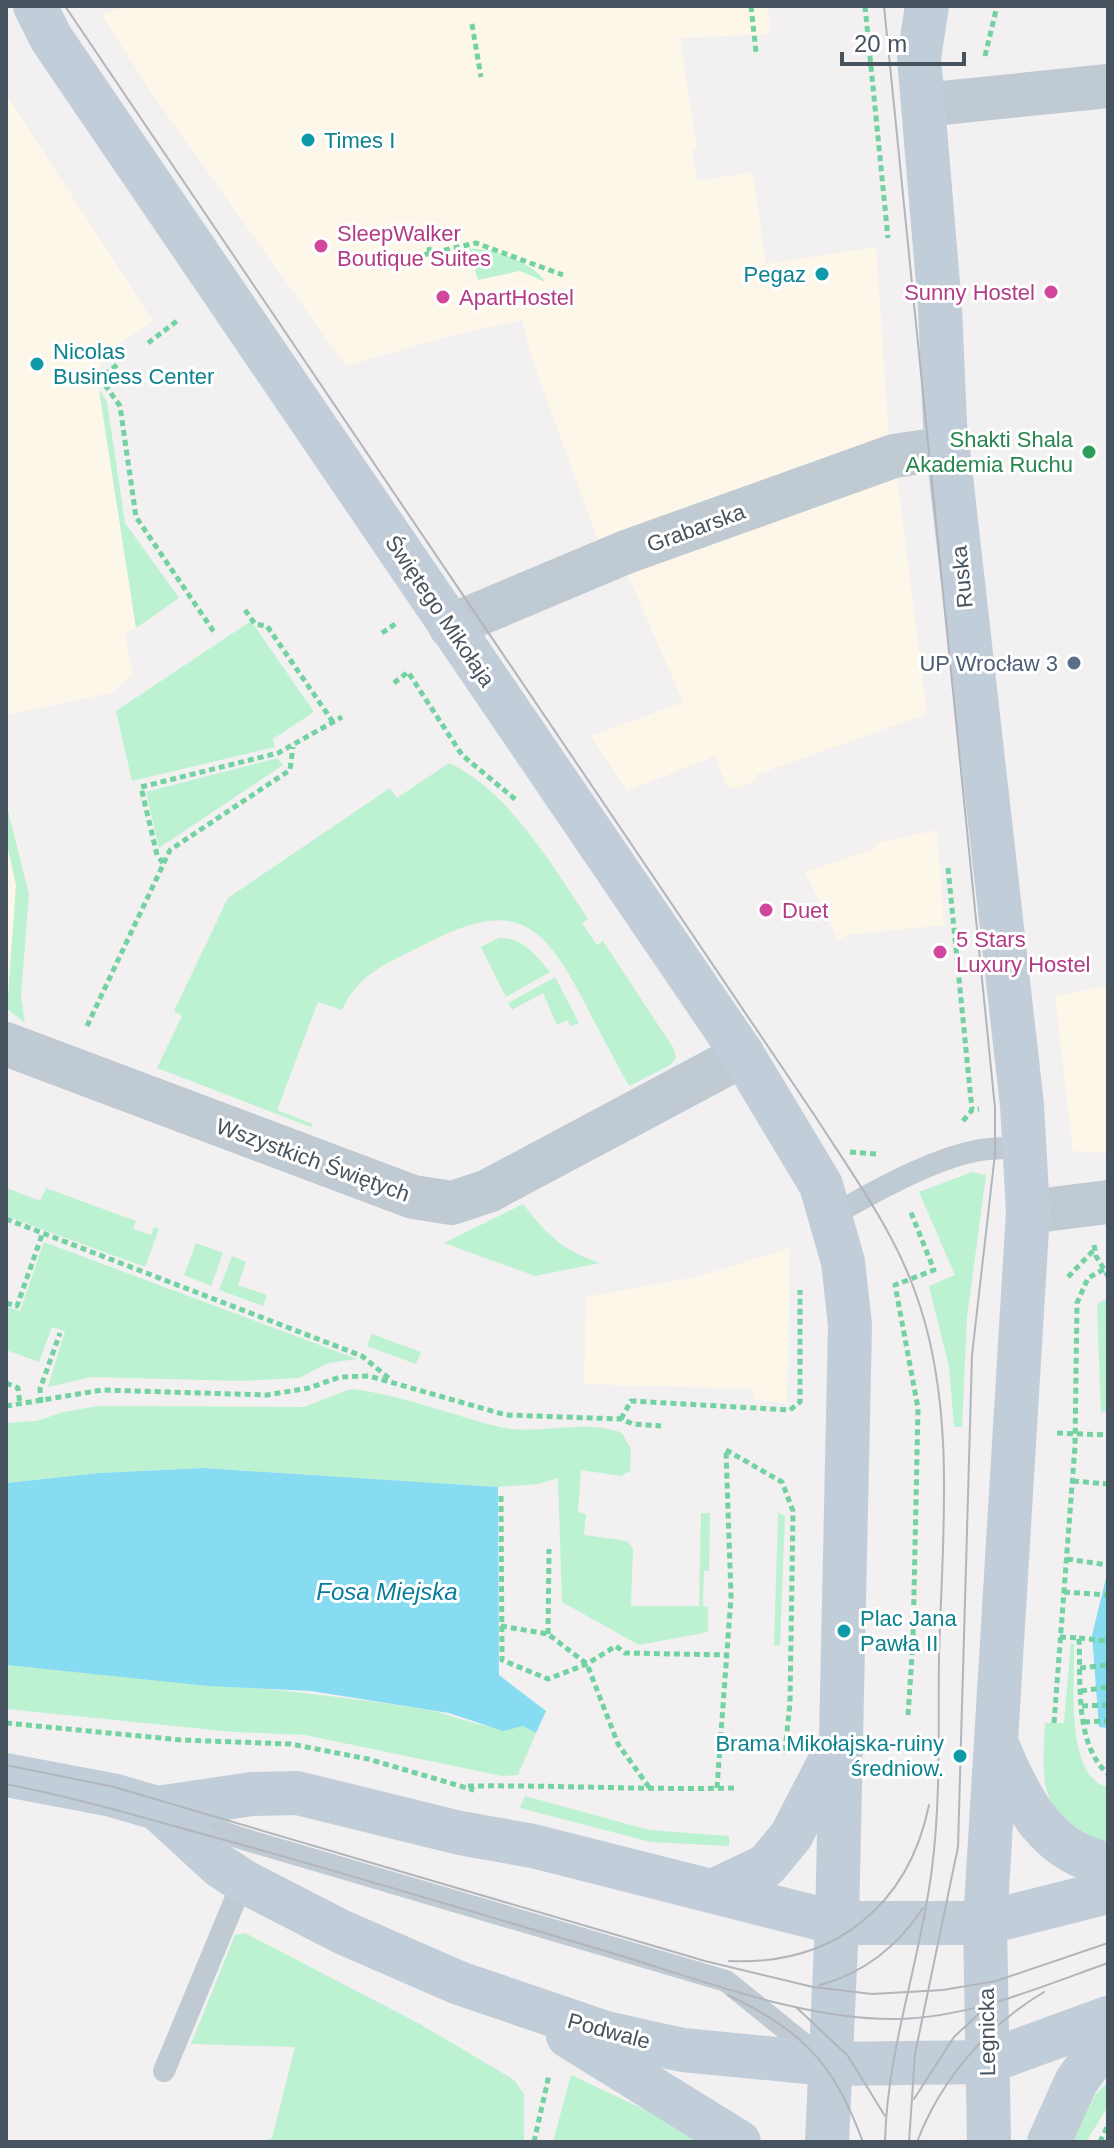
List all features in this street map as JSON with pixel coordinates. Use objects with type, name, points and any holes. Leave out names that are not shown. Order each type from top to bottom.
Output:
[{"type":"main road","points":[[912,6],[919,58]]},
{"type":"main road","name":"Ruska","points":[[927,6],[919,58],[948,448],[1022,1105],[1024,1147]]},
{"type":"main road","name":"Świętego Mikołaja","points":[[36,9],[450,626],[743,1055],[814,1170],[831,1216]]},
{"type":"main road","points":[[985,1923],[1028,1212],[1024,1147]]},
{"type":"main road","points":[[827,2142],[828,2064],[837,1923],[850,1325],[843,1262],[831,1216]]},
{"type":"main road","points":[[995,1739],[1019,1798],[1056,1841],[1076,1853],[1108,1864]]},
{"type":"main road","points":[[713,1891],[766,1866],[791,1836],[841,1741]]},
{"type":"main road","name":"Podwale","points":[[6,1775],[112,1795],[157,1808],[252,1794],[297,1793],[460,1833],[533,1846],[837,1923],[985,1923],[1108,1892]]},
{"type":"main road","name":"Podwale","points":[[157,1808],[220,1866],[342,1932],[508,2000],[606,2033],[683,2050],[828,2064],[987,2062],[1108,2018]]},
{"type":"main road","name":"Legnicka","points":[[985,1923],[989,2142]]},
{"type":"main road","points":[[508,2000],[739,2142]]},
{"type":"main road","points":[[1049,2142],[1076,2082],[1108,2037]]},
{"type":"street","points":[[923,105],[1108,86]]},
{"type":"street","name":"Grabarska","points":[[450,626],[626,552],[880,461],[948,448]]},
{"type":"street","name":"Wszystkich Świętych","points":[[6,1044],[413,1197],[452,1203],[488,1191],[743,1055]]},
{"type":"street","points":[[1028,1212],[1108,1202]]},
{"type":"lane","points":[[831,1216],[898,1181],[979,1150],[1024,1147]]},
{"type":"lane","points":[[157,1808],[240,1838],[726,1981],[828,2064]]},
{"type":"lane","points":[[164,2071],[243,1881]]},
{"type":"path","points":[[751,6],[756,52]]},
{"type":"path","points":[[865,6],[889,254]]},
{"type":"path","points":[[472,24],[481,77]]},
{"type":"path","points":[[430,253],[426,234],[433,232]]},
{"type":"path","points":[[405,259],[476,243],[563,275]]},
{"type":"path","points":[[148,343],[177,321]]},
{"type":"path","points":[[117,365],[100,378],[120,406],[136,517],[214,632]]},
{"type":"path","points":[[245,610],[255,624],[267,626],[333,722]]},
{"type":"path","points":[[394,683],[408,672]]},
{"type":"path","points":[[163,863],[157,855],[141,787],[293,747],[342,717]]},
{"type":"path","points":[[87,1026],[170,850],[290,770],[293,747]]},
{"type":"path","points":[[898,1181],[934,1270],[895,1285],[918,1408],[913,1641],[908,1715]]},
{"type":"path","points":[[6,1219],[362,1356],[391,1380]]},
{"type":"path","points":[[6,1303],[17,1306],[43,1232]]},
{"type":"path","points":[[1054,1723],[1076,1434],[1077,1303],[1088,1278],[1108,1267]]},
{"type":"path","points":[[41,1403],[40,1389],[60,1333]]},
{"type":"path","points":[[6,1406],[41,1403],[102,1390],[267,1395],[309,1388],[340,1377],[369,1376],[506,1415],[621,1419],[633,1424],[661,1426]]},
{"type":"path","points":[[6,1383],[18,1388],[20,1405]]},
{"type":"path","points":[[621,1419],[631,1401],[729,1405]]},
{"type":"path","points":[[1076,1434],[1108,1435]]},
{"type":"path","points":[[717,1788],[731,1568],[726,1450],[782,1482],[793,1511],[790,1703],[783,1764]]},
{"type":"path","points":[[1073,1481],[1108,1484]]},
{"type":"path","points":[[501,1496],[502,1660],[548,1679],[587,1664],[616,1646],[625,1653],[727,1655]]},
{"type":"path","points":[[548,1634],[549,1549]]},
{"type":"path","points":[[1067,1559],[1108,1565]]},
{"type":"path","points":[[1064,1592],[1108,1595]]},
{"type":"path","points":[[501,1626],[548,1634],[587,1664],[618,1744],[652,1790]]},
{"type":"path","points":[[1060,1637],[1108,1641]]},
{"type":"path","points":[[1079,1638],[1082,1706],[1090,1751],[1108,1774]]},
{"type":"path","points":[[1080,1668],[1108,1665]]},
{"type":"path","points":[[1081,1691],[1108,1687]]},
{"type":"path","points":[[1082,1706],[1108,1705]]},
{"type":"path","points":[[1084,1722],[1108,1721]]},
{"type":"path","points":[[6,1723],[181,1740],[291,1744],[368,1759],[467,1786],[480,1793]]},
{"type":"path","points":[[467,1786],[652,1790],[734,1788]]},
{"type":"path","points":[[534,2142],[549,2075]]},
{"type":"path","points":[[1105,2142],[1108,2125]]},
{"type":"shaded area","points":[[126,6],[768,6],[770,34],[680,38],[697,149],[692,151],[697,181],[753,172],[766,264],[876,247],[889,437],[598,540],[533,362],[522,320],[446,337],[346,366],[152,94],[102,15]]},
{"type":"shaded area","points":[[6,94],[153,321],[108,351],[93,383],[99,390],[136,628],[125,634],[133,674],[111,693],[6,715]]},
{"type":"shaded area","points":[[897,477],[927,714],[756,775],[757,780],[737,788],[727,786],[715,756],[627,791],[591,736],[683,702],[627,573]]},
{"type":"shaded area","points":[[6,796],[29,894],[21,997],[25,1023],[6,1009]]},
{"type":"shaded area","points":[[937,830],[944,925],[847,935],[838,940],[805,872],[876,848],[876,843]]},
{"type":"shaded area","points":[[1108,986],[1108,1153],[1073,1151],[1055,996]]},
{"type":"shaded area","points":[[790,1248],[787,1404],[753,1399],[753,1389],[584,1384],[586,1297],[696,1277]]},
{"type":"green space","points":[[469,249],[488,250],[511,258],[532,269],[545,282],[520,271],[478,280]]},
{"type":"green space","points":[[99,390],[107,402],[125,523],[179,598],[136,628]]},
{"type":"green space","points":[[251,621],[314,712],[273,739],[275,747],[132,781],[116,711]]},
{"type":"green space","points":[[277,758],[283,765],[159,848],[146,792]]},
{"type":"green space","points":[[449,763],[490,791],[528,831],[588,919],[582,923],[597,945],[603,941],[674,1049],[676,1058],[670,1065],[629,1086],[565,967],[550,947],[518,923],[499,920],[453,931],[388,963],[357,987],[342,1010],[318,1002],[277,1110],[313,1124],[311,1127],[157,1068],[182,1016],[174,1011],[228,898],[390,788],[397,798]]},
{"type":"green space","points":[[6,802],[29,894],[21,997],[25,1023],[7,1009],[16,885],[6,840]]},
{"type":"green space","points":[[499,938],[522,944],[550,972],[506,997],[481,947]]},
{"type":"green space","points":[[555,977],[579,1023],[571,1026],[567,1020],[557,1025],[543,993],[512,1010],[508,1003]]},
{"type":"green space","points":[[972,1172],[986,1175],[967,1318],[962,1427],[954,1427],[949,1367],[929,1286],[955,1275],[919,1192]]},
{"type":"green space","points":[[6,1184],[9,1189],[40,1201],[46,1188],[136,1221],[133,1229],[151,1235],[154,1227],[159,1229],[145,1267],[6,1216]]},
{"type":"green space","points":[[523,1204],[557,1241],[575,1253],[600,1263],[535,1276],[444,1243]]},
{"type":"green space","points":[[44,1242],[357,1359],[328,1363],[299,1378],[242,1381],[91,1377],[48,1387],[65,1331],[52,1327],[39,1362],[6,1350],[6,1307],[20,1311]]},
{"type":"green space","points":[[196,1243],[223,1253],[211,1286],[184,1275]]},
{"type":"green space","points":[[232,1256],[246,1262],[238,1285],[267,1295],[263,1306],[219,1290]]},
{"type":"green space","points":[[1108,1298],[1108,1410],[1101,1413],[1097,1304]]},
{"type":"green space","points":[[372,1334],[421,1352],[416,1364],[367,1346]]},
{"type":"green space","points":[[351,1389],[408,1400],[500,1427],[530,1430],[592,1427],[622,1433],[631,1449],[630,1471],[621,1476],[581,1470],[578,1512],[586,1514],[584,1535],[627,1541],[633,1548],[631,1606],[699,1606],[701,1513],[710,1513],[709,1571],[704,1571],[703,1606],[708,1607],[708,1632],[639,1645],[562,1602],[558,1478],[538,1484],[498,1487],[203,1468],[99,1473],[6,1483],[6,1423],[37,1421],[63,1412],[98,1406],[304,1407]]},
{"type":"green space","points":[[778,1513],[785,1516],[780,1645],[774,1646]]},
{"type":"green space","points":[[1071,1643],[1074,1644],[1078,1747],[1084,1766],[1094,1780],[1108,1787],[1108,1847],[1069,1822],[1058,1811],[1046,1785],[1045,1723],[1064,1723]]},
{"type":"green space","points":[[6,1665],[371,1701],[435,1712],[498,1728],[523,1726],[536,1733],[518,1775],[502,1776],[305,1735],[234,1732],[6,1709]]},
{"type":"green space","points":[[525,1796],[649,1830],[729,1836],[729,1846],[651,1842],[520,1808]]},
{"type":"green space","points":[[245,1933],[420,2024],[514,2080],[524,2094],[524,2142],[261,2142],[272,2138],[295,2047],[191,2044],[235,1935]]},
{"type":"green space","points":[[571,2075],[688,2130],[705,2142],[553,2142]]},
{"type":"green space","points":[[1108,2082],[1108,2106],[1086,2142],[1072,2142],[1095,2095]]},
{"type":"water","name":"Fosa Miejska","points":[[203,1468],[498,1487],[499,1675],[546,1711],[536,1733],[523,1726],[503,1731],[449,1713],[311,1691],[209,1686],[6,1665],[6,1483],[99,1473]]},
{"type":"water","points":[[1108,1570],[1108,1728],[1099,1727],[1092,1635]]},
{"type":"tram line","points":[[65,6],[815,1116],[874,1208],[911,1280],[931,1348],[943,1435],[938,1789],[927,1902],[892,2072],[885,2142]]},
{"type":"tram line","points":[[884,6],[995,1108],[995,1154],[972,1355],[958,1847],[915,2054],[909,2142]]},
{"type":"tram line","points":[[6,1765],[114,1787],[705,1961],[813,1987],[872,1994],[943,1990],[996,1981],[1108,1943]]},
{"type":"tram line","points":[[6,1784],[250,1847],[750,1996],[826,2013],[899,2019],[953,2013],[1005,1999],[1108,1963]]},
{"type":"tram line","points":[[729,1961],[767,1960],[801,1953],[832,1941],[860,1923],[884,1901],[904,1873],[919,1841],[929,1805]]},
{"type":"tram line","points":[[820,1985],[851,1973],[879,1956],[903,1934],[923,1908]]},
{"type":"tram line","points":[[917,2142],[939,2097],[968,2056],[1003,2021],[1044,1992]]},
{"type":"tram line","points":[[728,1995],[777,2022],[813,2052],[840,2090],[863,2142]]},
{"type":"tram line","points":[[797,2008],[848,2056],[885,2116]]},
{"type":"tram line","points":[[914,2099],[954,2037],[985,2008]]},
{"type":"place","name":"Times I","points":[[308,140]]},
{"type":"place","name":"SleepWalker Boutique Suites","points":[[321,246]]},
{"type":"place","name":"Pegaz","points":[[822,274]]},
{"type":"place","name":"Sunny Hostel","points":[[1051,292]]},
{"type":"place","name":"ApartHostel","points":[[443,297]]},
{"type":"place","name":"Nicolas Business Center","points":[[37,364]]},
{"type":"place","name":"Shakti Shala Akademia Ruchu","points":[[1089,452]]},
{"type":"place","name":"UP Wrocław 3","points":[[1074,663]]},
{"type":"place","name":"Duet","points":[[766,910]]},
{"type":"place","name":"5 Stars Luxury Hostel","points":[[940,952]]},
{"type":"place","name":"Plac Jana Pawła II","points":[[844,1631]]},
{"type":"place","name":"Brama Mikołajska-ruiny średniow.","points":[[960,1756]]}]
